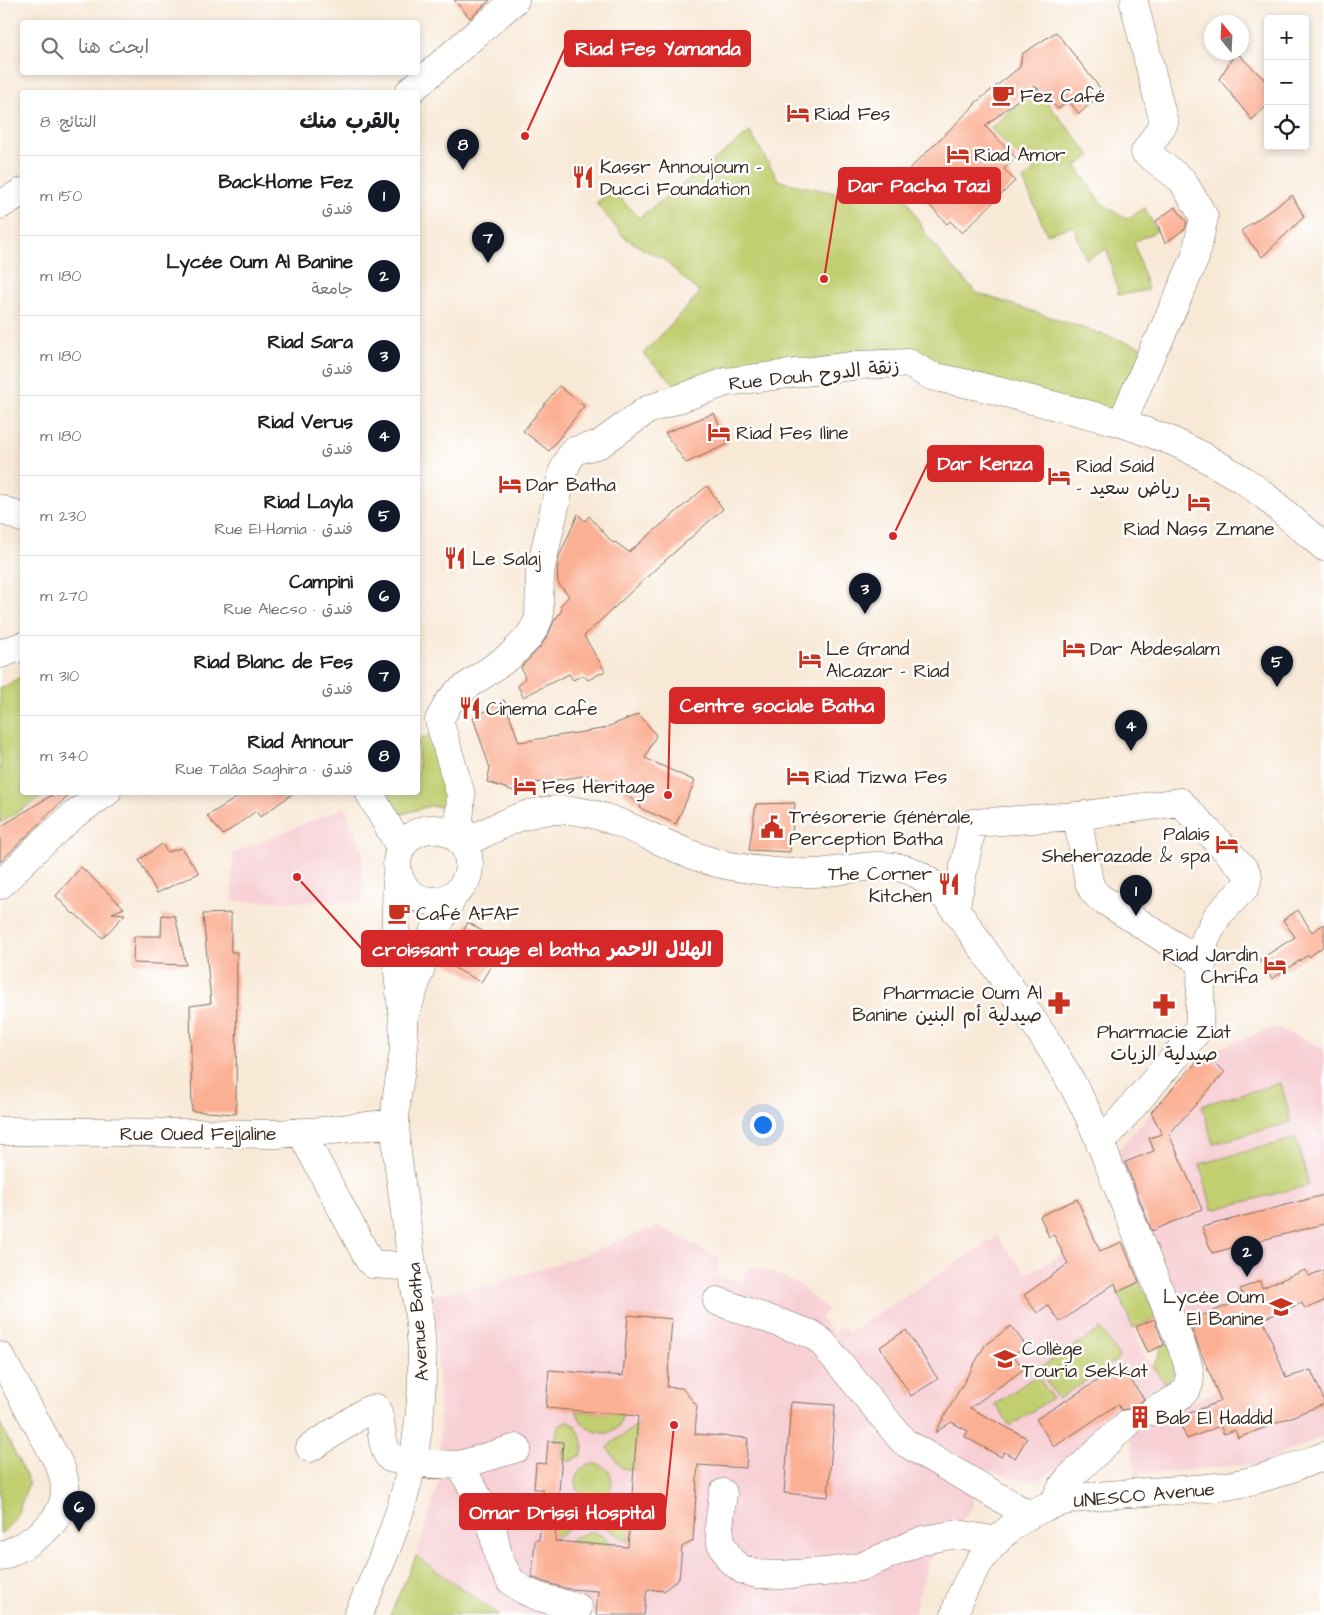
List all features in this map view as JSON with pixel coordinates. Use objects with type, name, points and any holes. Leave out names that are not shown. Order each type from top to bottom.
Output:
[{"type":"street","points":[[411,90],[515,0]]},
{"type":"street","points":[[1122,423],[1195,258],[1204,217],[1182,180],[1145,152],[1164,123],[1134,3]]},
{"type":"street","points":[[0,205],[20,193]]},
{"type":"street","name":"Rue Douh زنقة الدوح","points":[[460,842],[461,795],[439,720],[449,702],[457,693],[510,656],[528,638],[535,627],[539,618],[540,572],[546,541],[563,471],[573,451],[600,444],[647,410],[726,382],[859,365],[908,363],[931,376],[978,386],[1122,423],[1172,441],[1201,455],[1245,481],[1266,496],[1324,547]]},
{"type":"street","points":[[0,509],[20,517]]},
{"type":"street","points":[[0,654],[20,647]]},
{"type":"street","points":[[0,884],[75,814],[103,795]]},
{"type":"street","points":[[370,795],[399,861],[400,880],[408,891],[420,899],[434,902],[441,901],[454,895],[465,882],[469,872],[469,860],[460,842],[453,835],[442,830],[424,831],[413,836],[399,861]]},
{"type":"street","points":[[955,910],[973,823],[1077,816],[1180,802],[1244,868],[1248,876],[1246,886],[1218,915],[1205,940],[1199,1030],[1100,1144]]},
{"type":"street","points":[[460,842],[521,816],[554,810],[582,811],[606,817],[679,850],[726,865],[800,873],[884,866],[902,868],[928,880],[941,892],[955,910],[1039,1029],[1083,1104],[1100,1144],[1182,1347],[1190,1374],[1188,1386],[1180,1397],[1153,1411]]},
{"type":"street","points":[[1077,816],[1089,882],[1093,891],[1099,897],[1202,963]]},
{"type":"street","name":"Avenue Batha","points":[[358,1615],[392,1535],[412,1463],[422,1402],[422,1342],[396,1153],[396,1103],[404,1048],[404,1020],[395,945],[399,861]]},
{"type":"street","name":"Avenue Batha","points":[[404,1020],[433,934],[454,895]]},
{"type":"street","name":"Rue Oued Fejjaline","points":[[0,1131],[276,1134],[395,1123]]},
{"type":"street","points":[[300,1132],[369,1260],[373,1264],[413,1267]]},
{"type":"street","points":[[717,1301],[811,1334],[822,1342],[904,1442],[1029,1515]]},
{"type":"street","points":[[0,1356],[58,1462],[66,1487],[60,1512],[48,1527],[20,1547],[0,1557]]},
{"type":"street","points":[[310,1448],[368,1410],[376,1408],[379,1414],[385,1452],[390,1458],[412,1463],[460,1465],[517,1448]]},
{"type":"street","points":[[1053,1504],[1069,1478],[1127,1424]]},
{"type":"street","name":"UNESCO Avenue","points":[[955,1615],[965,1585],[997,1541],[1029,1515],[1053,1504],[1085,1497],[1241,1484],[1258,1480],[1324,1456]]},
{"type":"street","points":[[460,1465],[491,1521],[498,1555],[511,1581],[523,1590],[539,1597],[578,1608]]},
{"type":"street","points":[[723,1493],[719,1527],[722,1543],[730,1560],[743,1570],[757,1574],[779,1575],[824,1572],[860,1567],[923,1540],[958,1534],[997,1541]]},
{"type":"shaded area","points":[[345,807],[363,851],[362,902],[232,901],[233,853]]},
{"type":"shaded area","points":[[1274,1027],[1324,1048],[1324,1437],[1283,1453],[1256,1468],[1251,1464],[1135,1475],[1130,1429],[1217,1391],[1144,1214],[1141,1214],[1118,1150],[1204,1054]]},
{"type":"shaded area","points":[[659,1226],[720,1259],[716,1275],[742,1282],[747,1266],[773,1272],[797,1284],[828,1310],[820,1318],[834,1334],[842,1326],[848,1333],[997,1237],[1027,1274],[1096,1235],[1142,1352],[1165,1383],[1144,1392],[1150,1406],[1124,1418],[1037,1482],[1033,1479],[1027,1481],[987,1470],[973,1494],[974,1505],[928,1562],[913,1615],[499,1615],[416,1556],[440,1478],[439,1391],[433,1294],[480,1287],[569,1260]]},
{"type":"green space","points":[[1036,89],[1091,156],[1076,166],[1101,203],[1126,219],[1145,208],[1157,231],[1134,242],[1148,290],[1119,295],[1107,249],[1086,259],[1073,226],[1047,234],[1023,180],[1034,171],[990,128]]},
{"type":"green space","points":[[750,132],[779,181],[844,195],[868,167],[888,165],[926,235],[950,265],[977,293],[1150,350],[1119,422],[889,349],[744,369],[676,385],[643,354],[700,293],[663,259],[624,237],[596,203],[613,190],[639,218]]},
{"type":"green space","points":[[20,677],[20,795],[46,795],[0,823],[0,689]]},
{"type":"green space","points":[[441,727],[458,807],[430,806],[395,816],[387,795],[420,795],[420,740]]},
{"type":"green space","points":[[1281,1083],[1291,1122],[1213,1144],[1202,1105]]},
{"type":"green space","points":[[1296,1138],[1309,1185],[1212,1210],[1200,1164]]},
{"type":"green space","points":[[1140,1282],[1157,1318],[1133,1328],[1118,1292]]},
{"type":"green space","points":[[1101,1329],[1120,1358],[1058,1399],[1038,1369]]},
{"type":"green space","points":[[1169,1343],[1174,1360],[1174,1369],[1173,1374],[1165,1383],[1152,1366],[1159,1358],[1160,1347]]},
{"type":"green space","points":[[1037,1375],[1052,1398],[1010,1426],[995,1404]]},
{"type":"green space","points":[[576,1411],[623,1414],[619,1426],[607,1434],[587,1428]]},
{"type":"green space","points":[[568,1421],[576,1426],[584,1445],[581,1455],[569,1462],[562,1459],[563,1442],[555,1441],[558,1426]]},
{"type":"green space","points":[[0,1423],[29,1482],[15,1521],[0,1534]]},
{"type":"green space","points":[[638,1423],[634,1470],[622,1468],[607,1448]]},
{"type":"green space","points":[[594,1464],[601,1465],[607,1469],[611,1475],[611,1489],[607,1495],[601,1499],[594,1500],[587,1499],[581,1495],[577,1489],[576,1482],[577,1475],[581,1469],[587,1465]]},
{"type":"green space","points":[[569,1504],[577,1510],[579,1520],[559,1537],[553,1532],[561,1523],[557,1513],[558,1507]]},
{"type":"green space","points":[[613,1505],[631,1508],[628,1542],[605,1527],[604,1511]]},
{"type":"green space","points":[[591,1531],[603,1536],[613,1546],[569,1542],[572,1538]]},
{"type":"green space","points":[[416,1556],[499,1615],[390,1615]]},
{"type":"building","points":[[454,0],[490,0],[470,18]]},
{"type":"building","points":[[1056,32],[1103,92],[1079,114],[1069,101],[1058,109],[1035,86],[985,126],[1016,158],[1004,169],[1015,181],[962,233],[950,221],[947,224],[902,176],[974,104],[1020,67],[1022,54]]},
{"type":"building","points":[[1231,60],[1244,60],[1264,79],[1264,109],[1252,120],[1219,79]]},
{"type":"building","points":[[1292,195],[1304,217],[1262,257],[1241,231]]},
{"type":"building","points":[[1175,207],[1187,222],[1185,229],[1165,243],[1156,221]]},
{"type":"building","points":[[559,386],[584,406],[549,451],[523,431]]},
{"type":"building","points":[[714,413],[728,444],[686,463],[665,433]]},
{"type":"building","points":[[707,486],[723,509],[584,636],[605,671],[588,680],[583,675],[573,680],[569,674],[523,697],[518,686],[525,678],[521,667],[541,646],[562,610],[560,606],[569,596],[558,583],[557,570],[559,557],[578,514],[585,521],[589,516],[613,543],[615,542],[629,552]]},
{"type":"building","points":[[504,700],[519,742],[602,729],[639,714],[656,735],[645,758],[695,781],[676,824],[640,808],[641,806],[619,790],[590,775],[529,784],[520,793],[487,782],[490,768],[473,718]]},
{"type":"building","points":[[52,795],[69,795],[0,862],[0,827]]},
{"type":"building","points":[[241,795],[291,795],[260,817],[256,811],[223,835],[207,816]]},
{"type":"building","name":"Trésorerie Générale, Perception Batha","points":[[795,803],[790,852],[749,850],[756,804]]},
{"type":"building","points":[[162,844],[167,852],[181,848],[199,873],[157,893],[139,860]]},
{"type":"building","points":[[81,867],[124,908],[112,913],[125,914],[103,938],[73,914],[56,896]]},
{"type":"building","points":[[1298,910],[1312,932],[1324,924],[1324,946],[1272,979],[1259,960],[1295,937],[1283,920]]},
{"type":"building","points":[[231,913],[231,952],[237,952],[236,1114],[192,1111],[190,1006],[211,1003],[203,914]]},
{"type":"building","points":[[162,915],[175,916],[186,965],[133,963],[134,936],[161,936]]},
{"type":"building","points":[[468,922],[504,945],[481,982],[447,964]]},
{"type":"building","points":[[1204,1054],[1225,1072],[1169,1134],[1202,1209],[1152,1231],[1125,1162],[1154,1151],[1149,1138],[1162,1134],[1151,1112]]},
{"type":"building","points":[[1324,1195],[1324,1224],[1212,1253],[1202,1227]]},
{"type":"building","points":[[1077,1199],[1100,1251],[1122,1242],[1139,1282],[1118,1292],[1115,1283],[1060,1322],[1048,1305],[1037,1313],[1024,1295],[1068,1264],[1054,1235],[1049,1237],[1040,1216]]},
{"type":"building","points":[[1305,1270],[1308,1276],[1324,1270],[1324,1301],[1305,1309],[1302,1303],[1263,1319],[1286,1378],[1311,1370],[1324,1404],[1238,1438],[1235,1430],[1224,1434],[1220,1426],[1187,1439],[1177,1418],[1221,1401],[1188,1321],[1244,1299],[1240,1289],[1260,1281],[1262,1288]]},
{"type":"building","points":[[628,1315],[672,1319],[667,1387],[682,1388],[697,1406],[695,1434],[748,1438],[746,1468],[698,1465],[693,1541],[682,1547],[679,1578],[664,1591],[647,1589],[644,1615],[596,1615],[598,1591],[569,1589],[532,1577],[535,1540],[539,1540],[543,1489],[534,1489],[536,1463],[546,1464],[548,1441],[563,1442],[555,1541],[628,1547],[638,1416],[546,1408],[549,1370],[623,1376]]},
{"type":"building","points":[[1154,1319],[1164,1345],[1148,1352],[1136,1327]]},
{"type":"building","points":[[1011,1326],[1026,1346],[1013,1355],[1024,1369],[970,1408],[1027,1438],[1015,1458],[1004,1452],[1001,1457],[965,1437],[968,1431],[951,1422],[935,1433],[985,1345]]},
{"type":"building","points":[[906,1330],[938,1379],[911,1396],[880,1347]]},
{"type":"building","points":[[1121,1366],[1144,1399],[1140,1403],[1138,1413],[1131,1409],[1121,1410],[1118,1404],[1054,1447],[1036,1419]]},
{"type":"building","points":[[791,1402],[835,1405],[828,1497],[784,1493]]},
{"type":"place","name":"Fez Café","points":[[1003,95]]},
{"type":"place","name":"Riad Fes","points":[[798,113]]},
{"type":"place","name":"Riad Fes Yamanda","points":[[525,136]]},
{"type":"place","name":"Riad Amor","points":[[958,154]]},
{"type":"place","name":"Riad Annour","points":[[463,170]]},
{"type":"place","name":"Kassr Annoujoum - Ducci Foundation","points":[[583,177]]},
{"type":"place","name":"Riad Blanc de Fes","points":[[488,263]]},
{"type":"place","name":"Dar Pacha Tazi","points":[[824,279]]},
{"type":"place","name":"Riad Fes Iline","points":[[719,432]]},
{"type":"place","name":"Riad Said - رياض سعيد","points":[[1059,476]]},
{"type":"place","name":"Dar Batha","points":[[510,484]]},
{"type":"place","name":"Riad Nass Zmane","points":[[1199,502]]},
{"type":"place","name":"Dar Kenza","points":[[893,536]]},
{"type":"place","name":"Le Salaj","points":[[455,558]]},
{"type":"place","name":"Riad Sara","points":[[865,614]]},
{"type":"place","name":"Dar Abdesalam","points":[[1074,648]]},
{"type":"place","name":"Le Grand Alcazar - Riad","points":[[810,659]]},
{"type":"place","name":"Riad Layla","points":[[1277,687]]},
{"type":"place","name":"Cinema cafe","points":[[470,708]]},
{"type":"place","name":"Riad Verus","points":[[1131,751]]},
{"type":"place","name":"Riad Tizwa Fes","points":[[798,776]]},
{"type":"place","name":"Fes Heritage","points":[[525,786]]},
{"type":"place","name":"Centre sociale Batha","points":[[668,795]]},
{"type":"place","name":"Trésorerie Générale, Perception Batha","points":[[772,827]]},
{"type":"place","name":"Palais Sheherazade & spa","points":[[1227,844]]},
{"type":"place","name":"croissant rouge el batha الهلال الاحمر","points":[[297,877]]},
{"type":"place","name":"The Corner Kitchen","points":[[949,884]]},
{"type":"place","name":"Café AFAF","points":[[399,913]]},
{"type":"place","name":"BackHome Fez","points":[[1136,916]]},
{"type":"place","name":"Riad Jardin Chrifa","points":[[1275,965]]},
{"type":"place","name":"Pharmacie Oum Al Banine صيدلية أم البنين","points":[[1059,1003]]},
{"type":"place","name":"Pharmacie Ziat صيدلية الزيات","points":[[1164,1005]]},
{"type":"place","name":"Lycée Oum Al Banine","points":[[1247,1277]]},
{"type":"place","name":"Lycée Oum El Banine","points":[[1281,1307]]},
{"type":"place","name":"Collège Touria Sekkat","points":[[1005,1359]]},
{"type":"place","name":"Bab El Haddid","points":[[1140,1417]]},
{"type":"place","name":"Omar Drissi Hospital","points":[[674,1425]]},
{"type":"place","name":"Campini","points":[[79,1532]]}]
